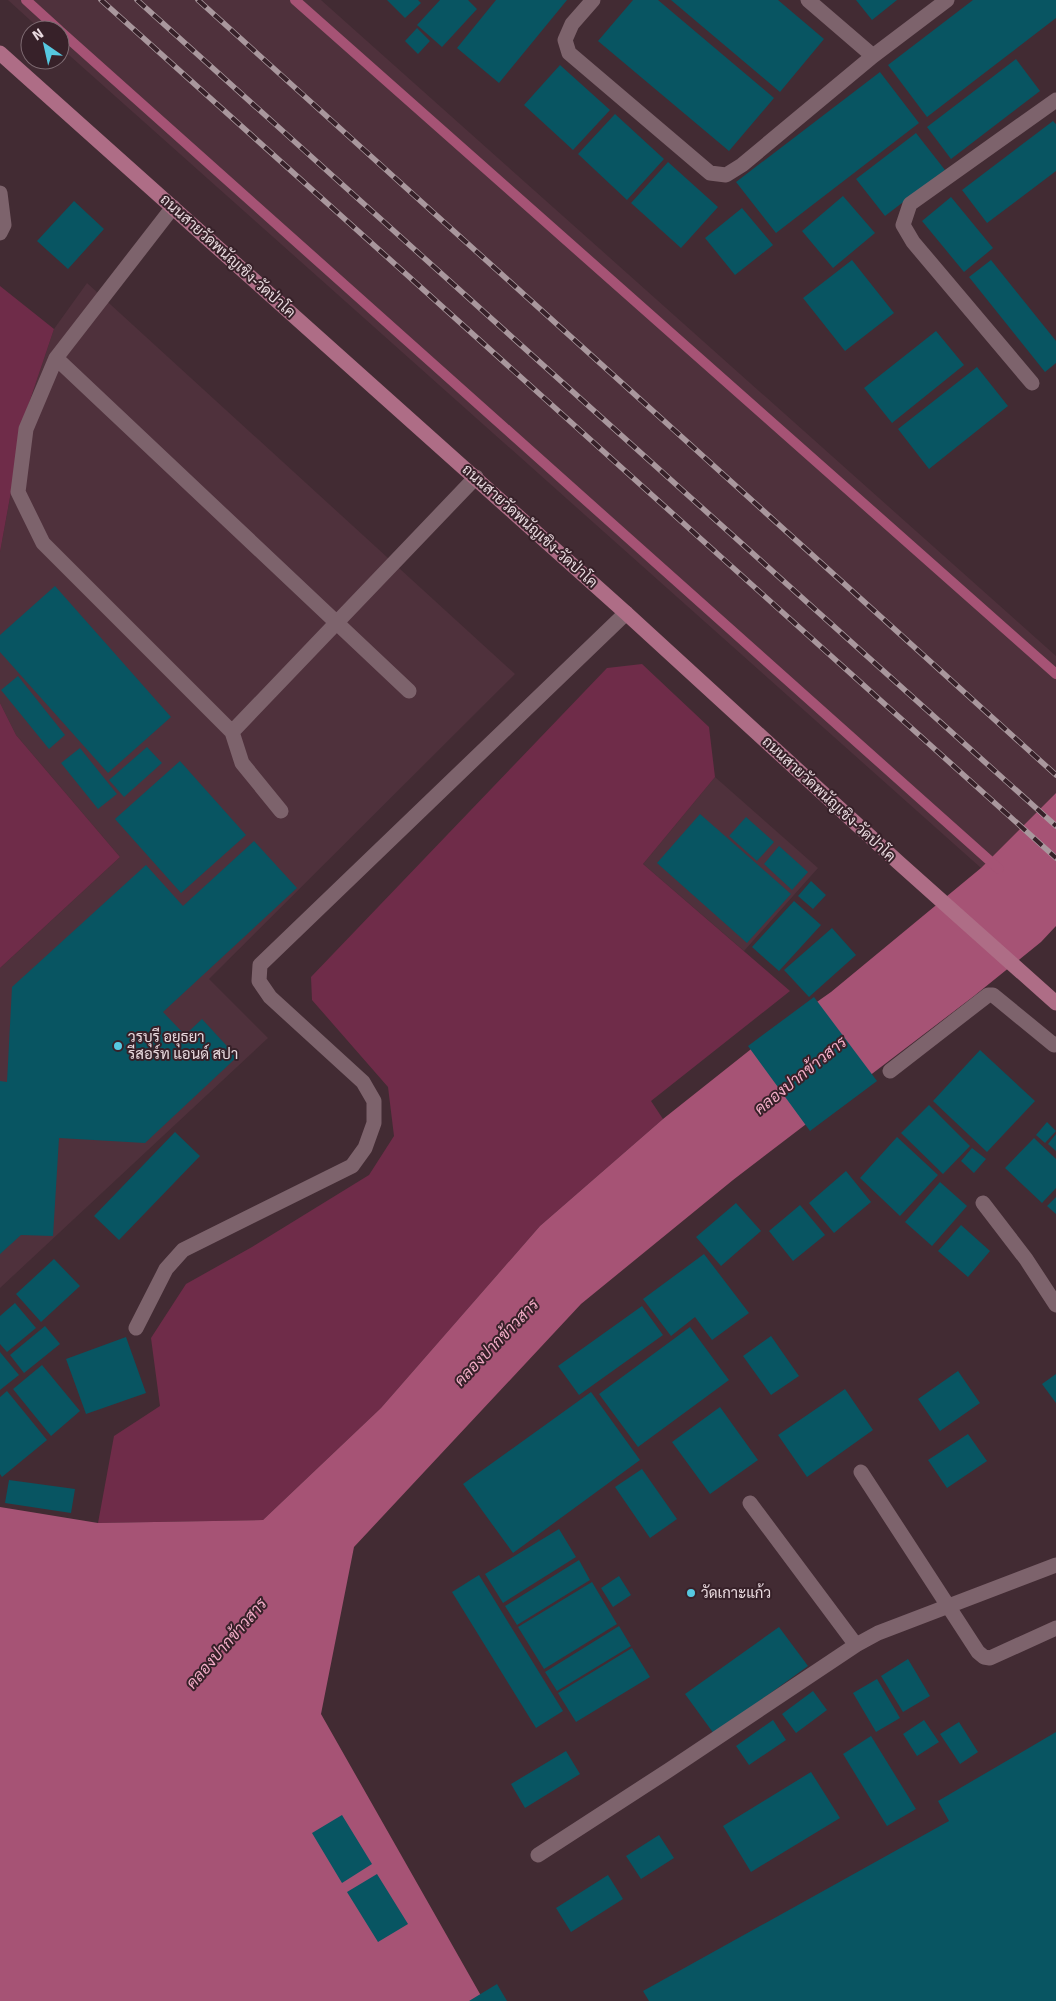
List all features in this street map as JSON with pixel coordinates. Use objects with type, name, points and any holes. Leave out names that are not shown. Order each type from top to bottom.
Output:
[{"type":"main road","name":"ถนนสายวัดพนัญเชิง-วัดป่าโค","points":[[0,53],[476,477],[898,862],[1056,1002]]},
{"type":"street","points":[[593,0],[572,24],[565,40],[569,53],[710,173],[726,176],[742,166],[873,56],[947,0]]},
{"type":"street","points":[[808,0],[873,56]]},
{"type":"street","points":[[1032,383],[913,242],[903,225],[910,204],[1056,100]]},
{"type":"street","points":[[0,193],[4,225],[0,233]]},
{"type":"street","points":[[173,207],[56,358],[26,429],[18,492],[44,544],[232,732],[242,763],[281,810]]},
{"type":"street","points":[[56,358],[409,691]]},
{"type":"street","points":[[232,732],[476,477]]},
{"type":"street","points":[[136,1328],[166,1269],[183,1250],[352,1166],[365,1148],[374,1123],[374,1101],[363,1082],[270,997],[259,981],[260,965],[626,613]]},
{"type":"street","points":[[890,1071],[988,995],[993,995],[1054,1045],[1056,1044]]},
{"type":"street","points":[[983,1204],[1026,1259],[1056,1304]]},
{"type":"street","points":[[861,1472],[978,1652],[984,1657],[990,1658],[1056,1628]]},
{"type":"street","points":[[750,1503],[856,1645]]},
{"type":"street","points":[[538,1855],[661,1776],[856,1645],[878,1633],[1056,1564]]},
{"type":"shaded area","points":[[8,0],[321,0],[1056,656],[1056,793],[981,868],[70,56],[70,20],[30,20]]},
{"type":"shaded area","points":[[87,283],[515,674],[209,979],[268,1038],[0,1288],[0,968],[120,857],[16,735],[0,703],[0,552],[25,415],[54,329]]},
{"type":"shaded area","points":[[0,286],[54,329],[25,415],[0,552]]},
{"type":"shaded area","points":[[642,664],[709,727],[715,777],[643,864],[790,991],[651,1101],[663,1119],[540,1226],[381,1408],[263,1520],[98,1523],[114,1436],[160,1406],[151,1338],[186,1284],[252,1247],[369,1175],[394,1136],[388,1087],[312,1000],[311,977],[607,668]]},
{"type":"shaded area","points":[[0,703],[16,735],[120,857],[0,968]]},
{"type":"shaded area","points":[[715,777],[818,868],[744,951],[643,864]]},
{"type":"water","name":"คลองปากข้าวสาร","points":[[1056,793],[1056,926],[1041,942],[974,996],[733,1180],[581,1304],[354,1547],[321,1714],[484,2001],[0,2001],[0,1507],[98,1523],[263,1520],[381,1408],[540,1226],[663,1119],[760,1042],[831,992],[981,868]]},
{"type":"building","points":[[387,0],[418,0],[421,3],[405,18]]},
{"type":"building","points":[[440,0],[468,0],[477,9],[442,47],[417,25]]},
{"type":"building","points":[[496,0],[567,0],[499,83],[457,48]]},
{"type":"building","points":[[633,0],[658,0],[774,98],[729,151],[598,41]]},
{"type":"building","points":[[671,0],[778,0],[824,39],[780,92]]},
{"type":"building","points":[[856,0],[897,0],[872,20]]},
{"type":"building","points":[[973,0],[1056,0],[1056,18],[927,117],[888,65]]},
{"type":"building","points":[[417,28],[430,41],[418,54],[405,41]]},
{"type":"building","points":[[1016,59],[1040,91],[951,159],[927,127]]},
{"type":"building","points":[[560,65],[610,110],[573,150],[524,105]]},
{"type":"building","points":[[880,72],[919,123],[776,233],[736,182]]},
{"type":"building","points":[[615,114],[664,159],[627,200],[578,154]]},
{"type":"building","points":[[1053,121],[1056,124],[1056,171],[987,223],[962,190]]},
{"type":"building","points":[[916,133],[945,170],[885,216],[856,179]]},
{"type":"building","points":[[668,162],[718,207],[681,248],[631,203]]},
{"type":"building","points":[[843,196],[875,233],[833,268],[802,231]]},
{"type":"building","points":[[951,197],[993,248],[964,272],[922,221]]},
{"type":"building","points":[[74,201],[104,229],[68,269],[37,241]]},
{"type":"building","points":[[742,208],[773,245],[735,275],[705,238]]},
{"type":"building","points":[[852,260],[894,313],[845,351],[803,298]]},
{"type":"building","points":[[991,260],[1056,341],[1056,363],[1045,372],[969,277]]},
{"type":"building","points":[[936,331],[964,365],[892,423],[864,388]]},
{"type":"building","points":[[977,367],[1008,406],[929,469],[898,429]]},
{"type":"building","points":[[55,586],[171,717],[108,773],[0,652],[0,635]]},
{"type":"building","points":[[18,676],[65,735],[49,749],[1,690]]},
{"type":"building","points":[[147,747],[162,763],[124,797],[109,780]]},
{"type":"building","points":[[80,748],[117,794],[98,809],[61,763]]},
{"type":"building","points":[[180,761],[246,835],[181,893],[115,819]]},
{"type":"building","points":[[700,814],[791,894],[747,943],[657,863]]},
{"type":"building","points":[[746,817],[774,842],[757,861],[729,836]]},
{"type":"building","name":"วรบุรี อยุธยา รีสอร์ท แอนด์ สปา","points":[[254,841],[297,888],[163,1012],[185,1035],[202,1019],[237,1057],[145,1143],[59,1138],[53,1236],[21,1235],[0,1254],[0,1081],[7,1082],[12,987],[146,865],[183,906]]},
{"type":"building","points":[[779,846],[808,872],[792,890],[764,864]]},
{"type":"building","points":[[811,881],[826,895],[813,909],[798,896]]},
{"type":"building","points":[[794,901],[821,925],[779,971],[752,947]]},
{"type":"building","points":[[832,928],[856,955],[809,997],[784,970]]},
{"type":"building","points":[[814,997],[877,1081],[810,1131],[748,1046]]},
{"type":"building","points":[[980,1050],[1035,1101],[987,1152],[933,1101]]},
{"type":"building","points":[[929,1105],[970,1146],[943,1174],[901,1133]]},
{"type":"building","points":[[1047,1122],[1056,1131],[1045,1143],[1036,1135]]},
{"type":"building","points":[[175,1132],[200,1156],[119,1240],[94,1216]]},
{"type":"building","points":[[1056,1134],[1056,1151],[1048,1144]]},
{"type":"building","points":[[897,1137],[938,1175],[900,1216],[860,1178]]},
{"type":"building","points":[[1034,1138],[1056,1159],[1056,1188],[1042,1203],[1005,1168]]},
{"type":"building","points":[[972,1148],[986,1159],[974,1173],[961,1161]]},
{"type":"building","points":[[846,1171],[871,1202],[834,1233],[809,1203]]},
{"type":"building","points":[[940,1182],[967,1206],[932,1246],[905,1222]]},
{"type":"building","points":[[1056,1197],[1056,1214],[1047,1206]]},
{"type":"building","points":[[736,1203],[761,1231],[721,1266],[696,1237]]},
{"type":"building","points":[[800,1205],[825,1235],[793,1261],[769,1231]]},
{"type":"building","points":[[961,1225],[990,1251],[968,1277],[938,1251]]},
{"type":"building","points":[[704,1254],[749,1313],[712,1340],[695,1317],[671,1336],[643,1299]]},
{"type":"building","points":[[54,1259],[80,1286],[41,1322],[16,1294]]},
{"type":"building","points":[[15,1303],[36,1328],[7,1352],[0,1344],[0,1316]]},
{"type":"building","points":[[642,1306],[663,1335],[579,1395],[558,1366]]},
{"type":"building","points":[[45,1326],[60,1344],[24,1373],[10,1355]]},
{"type":"building","points":[[690,1327],[729,1380],[638,1447],[599,1394]]},
{"type":"building","points":[[771,1336],[799,1376],[771,1395],[743,1356]]},
{"type":"building","points":[[126,1337],[146,1393],[86,1414],[66,1359]]},
{"type":"building","points":[[0,1352],[19,1375],[0,1390]]},
{"type":"building","points":[[42,1365],[80,1411],[51,1436],[13,1389]]},
{"type":"building","points":[[958,1371],[980,1403],[940,1431],[918,1399]]},
{"type":"building","points":[[1056,1374],[1056,1403],[1042,1384]]},
{"type":"building","points":[[845,1389],[873,1430],[807,1477],[778,1435]]},
{"type":"building","points":[[7,1391],[47,1440],[2,1477],[0,1474],[0,1397]]},
{"type":"building","points":[[591,1392],[640,1460],[513,1553],[463,1484]]},
{"type":"building","points":[[720,1407],[758,1460],[710,1494],[672,1442]]},
{"type":"building","points":[[968,1434],[987,1461],[947,1488],[928,1460]]},
{"type":"building","points":[[642,1469],[677,1519],[650,1538],[615,1487]]},
{"type":"building","points":[[9,1480],[75,1489],[71,1513],[5,1503]]},
{"type":"building","points":[[559,1529],[576,1557],[503,1603],[485,1574]]},
{"type":"building","points":[[579,1560],[590,1580],[517,1625],[505,1606]]},
{"type":"building","points":[[479,1575],[563,1711],[536,1728],[452,1592]]},
{"type":"building","points":[[619,1576],[631,1595],[613,1607],[601,1588]]},
{"type":"building","points":[[592,1582],[617,1624],[544,1669],[518,1627]]},
{"type":"building","points":[[619,1626],[631,1646],[557,1691],[545,1672]]},
{"type":"building","points":[[779,1627],[808,1666],[714,1734],[685,1694]]},
{"type":"building","points":[[632,1648],[650,1677],[576,1722],[558,1693]]},
{"type":"building","points":[[908,1659],[930,1696],[903,1712],[881,1676]]},
{"type":"building","points":[[877,1679],[900,1718],[876,1732],[853,1693]]},
{"type":"building","points":[[813,1691],[827,1710],[796,1733],[782,1714]]},
{"type":"building","points":[[773,1720],[786,1740],[749,1765],[736,1746]]},
{"type":"building","points":[[924,1720],[939,1742],[917,1756],[903,1734]]},
{"type":"building","points":[[959,1722],[978,1752],[960,1764],[940,1734]]},
{"type":"building","points":[[1056,1732],[1056,2001],[649,2001],[643,1991],[949,1821],[938,1801]]},
{"type":"building","points":[[871,1736],[916,1809],[887,1826],[843,1754]]},
{"type":"building","points":[[566,1751],[580,1774],[525,1808],[511,1784]]},
{"type":"building","points":[[811,1772],[840,1818],[751,1872],[723,1826]]},
{"type":"building","points":[[342,1815],[372,1864],[342,1883],[312,1833]]},
{"type":"building","points":[[659,1835],[674,1858],[641,1879],[626,1856]]},
{"type":"building","points":[[377,1874],[408,1924],[378,1942],[347,1892]]},
{"type":"building","points":[[608,1875],[623,1899],[571,1932],[556,1908]]},
{"type":"building","points":[[497,1984],[507,2001],[469,2001]]},
{"type":"waterway","points":[[26,0],[48,20]]},
{"type":"waterway","points":[[295,0],[1056,674]]},
{"type":"waterway","points":[[70,40],[999,869]]},
{"type":"railway","points":[[101,0],[1056,858]]},
{"type":"railway","points":[[137,0],[1056,826]]},
{"type":"railway","points":[[198,0],[1056,775]]},
{"type":"place","name":"วรบุรี อยุธยา รีสอร์ท แอนด์ สปา","points":[[118,1046]]},
{"type":"place","name":"วัดเกาะแก้ว","points":[[691,1593]]}]
